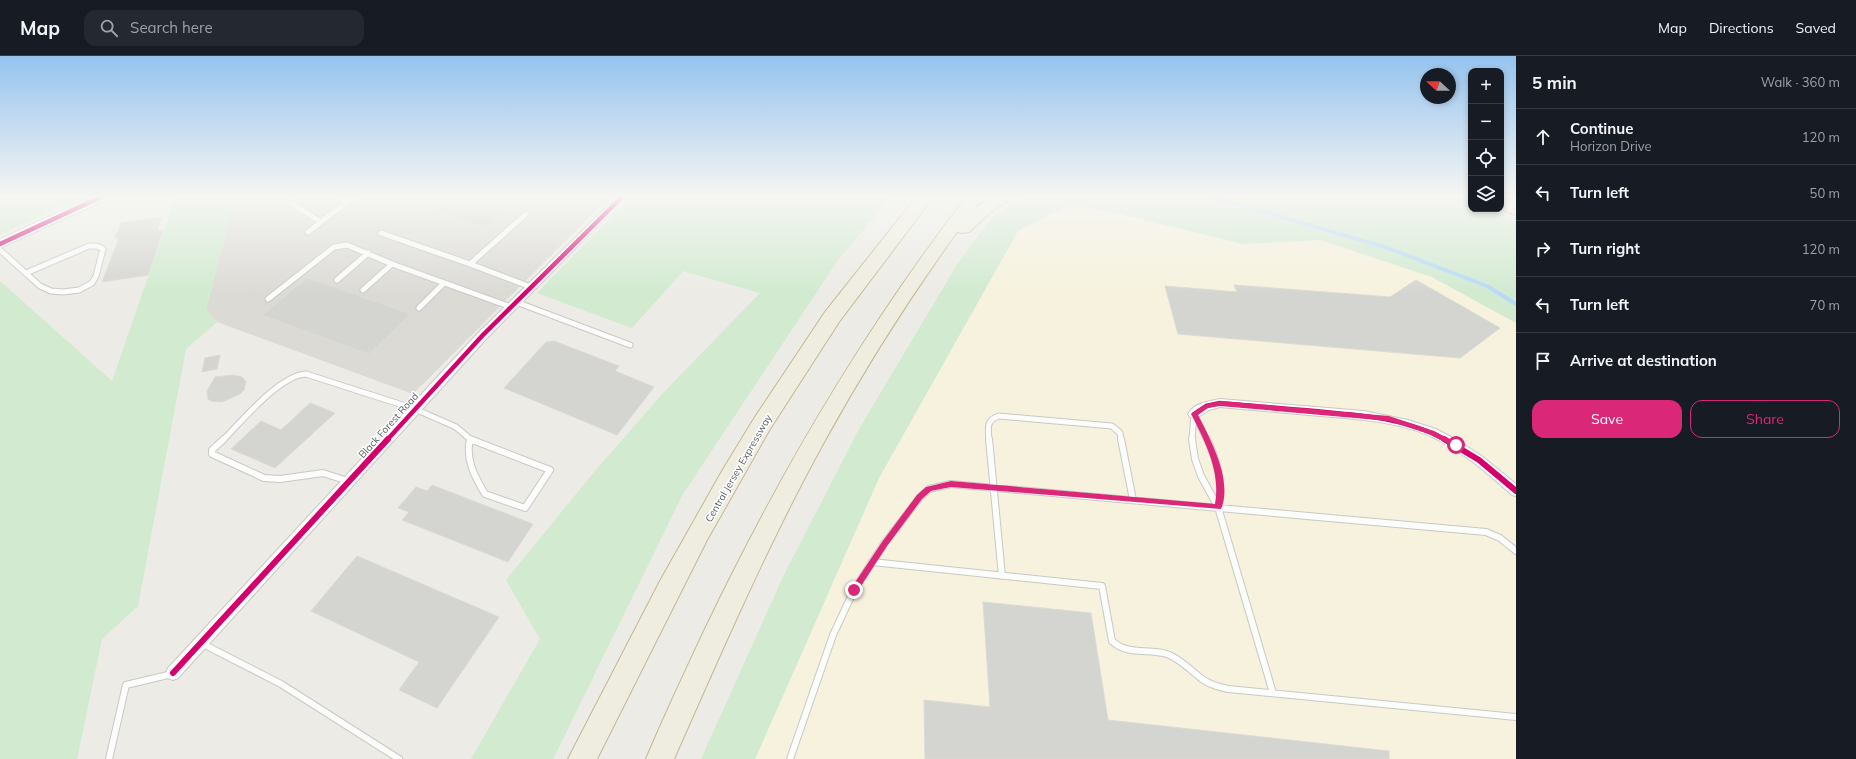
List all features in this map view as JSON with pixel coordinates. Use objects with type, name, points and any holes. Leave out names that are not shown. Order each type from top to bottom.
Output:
[{"type":"highway","points":[[832,318],[890,229]]},
{"type":"highway","name":"Central Jersey Expressway","points":[[582,759],[631,662],[701,532],[747,451],[832,318],[899,229]]},
{"type":"highway","points":[[660,759],[752,560],[798,471],[840,395],[876,336],[951,229]]},
{"type":"highway","points":[[876,336],[962,229]]},
{"type":"street","points":[[0,244],[33,229]]},
{"type":"street","name":"Black Forest Road","points":[[173,674],[482,336],[590,229]]},
{"type":"street","points":[[1194,414],[1206,406],[1220,403],[1389,419],[1432,432],[1456,445],[1479,460],[1516,491]]},
{"type":"lane","points":[[308,232],[312,229]]},
{"type":"lane","points":[[470,264],[509,229]]},
{"type":"lane","points":[[381,232],[531,287]]},
{"type":"lane","points":[[268,299],[334,247],[339,245],[347,245],[392,264],[444,283],[513,305],[630,346]]},
{"type":"lane","points":[[0,250],[40,286],[51,291],[63,292],[79,290],[92,284],[96,276],[103,249],[89,246],[26,273]]},
{"type":"lane","points":[[337,280],[368,253]]},
{"type":"lane","points":[[362,290],[392,264]]},
{"type":"lane","points":[[418,308],[444,283]]},
{"type":"lane","points":[[349,481],[323,473],[280,479],[264,478],[212,454],[212,450],[279,385],[297,374],[306,374],[415,409],[456,427],[470,439],[550,470],[526,508],[485,494],[474,473],[467,448],[470,439]]},
{"type":"lane","points":[[1194,414],[1192,442],[1202,480],[1207,492],[1218,507],[1273,693]]},
{"type":"lane","points":[[1194,414],[1210,444],[1219,477],[1221,492],[1218,507]]},
{"type":"lane","points":[[1002,576],[988,429],[988,422],[992,418],[999,416],[1112,426],[1120,433],[1133,500]]},
{"type":"lane","points":[[790,759],[833,635],[854,590],[872,562],[920,497],[929,489],[951,484],[1486,532],[1500,538],[1516,551]]},
{"type":"lane","points":[[872,562],[1102,586],[1112,641],[1116,647],[1122,650],[1166,654],[1176,658],[1209,684],[1228,689],[1516,717]]},
{"type":"lane","points":[[201,643],[281,684],[399,759]]},
{"type":"lane","points":[[109,759],[126,685],[173,674]]},
{"type":"shaded area","points":[[227,229],[577,229],[413,394],[217,322],[206,310]]},
{"type":"shaded area","points":[[1022,229],[1180,229],[1243,244],[1321,240],[1432,277],[1516,323],[1516,759],[755,759],[879,478],[1018,231]]},
{"type":"green space","points":[[0,229],[13,229],[0,235]]},
{"type":"green space","points":[[165,229],[227,229],[206,310],[217,322],[186,349],[138,606],[102,639],[77,759],[0,759],[0,281],[112,381]]},
{"type":"green space","points":[[600,229],[864,229],[838,260],[683,494],[553,759],[471,759],[540,639],[506,580],[595,471],[664,392],[760,293],[683,271],[632,328],[537,293]]},
{"type":"green space","points":[[984,229],[1022,229],[1018,231],[879,478],[755,759],[701,759],[783,577],[859,429],[958,263]]},
{"type":"green space","points":[[1180,229],[1516,229],[1516,323],[1432,277],[1321,240],[1243,244]]},
{"type":"building","points":[[119,229],[163,230],[148,275],[102,282],[119,238],[115,238]]},
{"type":"building","points":[[307,278],[410,314],[369,354],[263,315]]},
{"type":"building","points":[[1416,280],[1500,328],[1460,358],[1178,334],[1165,286],[1237,292],[1234,285],[1390,297]]},
{"type":"building","points":[[554,341],[619,366],[615,371],[654,387],[617,435],[504,388],[546,342]]},
{"type":"building","points":[[220,355],[217,369],[202,372],[205,358]]},
{"type":"building","points":[[234,375],[242,377],[246,382],[244,390],[240,394],[222,402],[211,401],[208,399],[207,391],[215,377]]},
{"type":"building","points":[[310,403],[335,413],[275,468],[231,449],[261,421],[281,430]]},
{"type":"building","points":[[432,485],[533,524],[508,562],[402,520],[409,512],[398,508],[416,487],[427,491]]},
{"type":"building","points":[[357,556],[499,617],[437,708],[399,690],[419,662],[311,611]]},
{"type":"building","points":[[983,602],[1091,613],[1108,720],[1389,751],[1389,759],[925,759],[924,700],[990,707]]},
{"type":"waterway","points":[[1322,229],[1388,248],[1487,286],[1516,304]]},
{"type":"cycle path","points":[[0,244],[33,229]]},
{"type":"cycle path","points":[[173,673],[482,336],[590,229]]},
{"type":"cycle path","points":[[1194,414],[1206,406],[1220,403],[1364,415],[1408,424],[1432,432],[1456,445],[1479,460],[1516,491]]},
{"type":"route","points":[[854,590],[884,544],[920,497],[929,489],[939,486],[951,484],[1218,507],[1221,492],[1219,477],[1210,444],[1194,414],[1206,406],[1220,403],[1364,415],[1408,424],[1432,432],[1456,445]]}]
